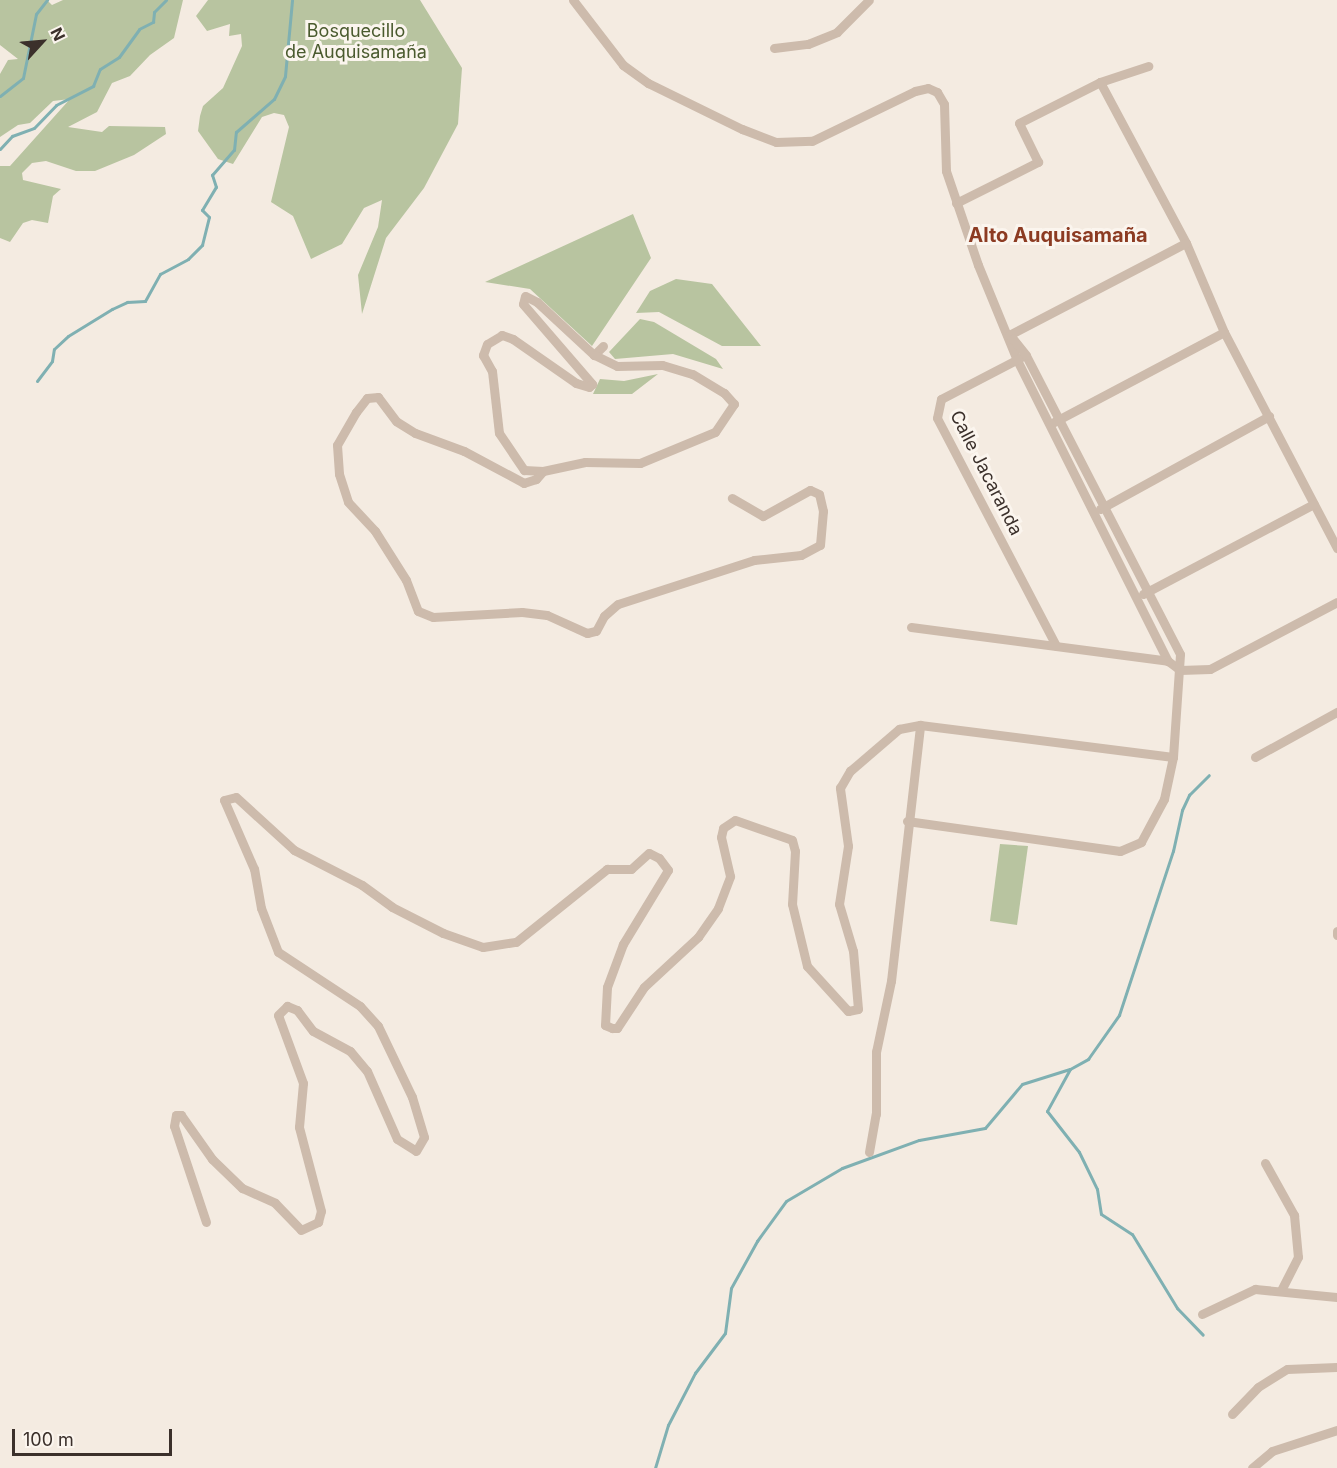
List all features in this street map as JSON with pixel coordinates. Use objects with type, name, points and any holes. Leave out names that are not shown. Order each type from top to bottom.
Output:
[{"type":"street","points":[[573,0],[623,65],[648,83],[742,129],[776,142],[812,141],[915,91],[928,88],[937,92],[944,104],[946,171],[956,203],[1010,335],[1059,420],[1180,654],[1173,757],[1161,812],[1141,842],[1120,851],[907,821]]},
{"type":"street","points":[[774,48],[808,44],[837,32],[869,0]]},
{"type":"street","points":[[956,203],[1038,162],[1019,123],[1100,82],[1148,66]]},
{"type":"street","points":[[1100,82],[1186,243],[1224,332],[1337,548]]},
{"type":"street","points":[[1010,335],[1186,243]]},
{"type":"street","points":[[525,296],[529,296],[594,355],[617,366],[662,365],[692,374],[724,393],[734,404],[715,432],[640,463],[585,462],[543,471],[524,470],[499,433],[492,371],[483,355],[487,344],[502,335],[513,339],[576,382],[589,387],[592,384],[523,304],[525,296]]},
{"type":"street","points":[[1050,425],[1224,332]]},
{"type":"street","points":[[594,355],[603,346]]},
{"type":"street","points":[[1022,358],[1050,425],[1168,661],[1180,670],[1210,669],[1337,602]]},
{"type":"street","name":"Calle Jacaranda","points":[[1022,358],[941,399],[937,418],[1056,646]]},
{"type":"street","points":[[543,471],[536,479],[516,481],[464,451],[416,433],[396,421],[378,397],[367,398],[337,445],[339,474],[348,502],[381,541],[406,580],[418,611],[433,617],[522,612],[547,615],[587,633],[596,631],[604,616],[618,604],[744,563],[801,555],[820,544],[824,511],[819,495],[810,490],[763,516],[732,498]]},
{"type":"street","points":[[1094,512],[1269,416]]},
{"type":"street","points":[[1137,597],[1314,504]]},
{"type":"street","points":[[911,627],[1168,661]]},
{"type":"street","points":[[1255,756],[1337,712]]},
{"type":"street","points":[[206,1222],[174,1126],[176,1115],[181,1115],[212,1159],[242,1188],[275,1203],[301,1230],[318,1222],[321,1211],[299,1127],[303,1083],[278,1015],[287,1006],[297,1010],[313,1031],[350,1051],[361,1064],[397,1138],[416,1151],[424,1137],[412,1097],[378,1026],[360,1006],[278,952],[261,908],[254,869],[224,800],[236,797],[294,850],[362,885],[392,908],[443,933],[483,947],[516,942],[607,868],[631,869],[649,853],[659,858],[668,870],[623,944],[607,987],[605,1024],[617,1028],[644,987],[698,938],[718,908],[730,876],[721,837],[723,828],[742,821],[792,840],[795,850],[792,903],[807,966],[836,999],[854,1012],[858,1004],[853,951],[839,904],[848,846],[840,788],[850,771],[899,729],[920,725],[1173,757]]},
{"type":"street","points":[[869,1152],[876,1114],[876,1052],[891,981],[907,821],[920,725]]},
{"type":"street","points":[[1265,1163],[1294,1215],[1298,1257],[1281,1292]]},
{"type":"street","points":[[1202,1314],[1255,1289],[1337,1297]]},
{"type":"street","points":[[1232,1414],[1258,1387],[1287,1369],[1337,1367]]},
{"type":"street","points":[[1252,1468],[1272,1450],[1337,1430]]},
{"type":"green space","points":[[0,0],[47,0],[52,5],[63,0],[183,0],[174,38],[150,55],[130,76],[112,83],[97,112],[68,127],[102,132],[109,126],[165,127],[166,134],[134,155],[95,171],[76,171],[46,161],[32,163],[22,173],[23,180],[61,189],[53,196],[48,223],[32,220],[23,223],[10,242],[0,238],[0,166],[10,166],[70,99],[53,101],[30,123],[18,125],[0,137],[0,74],[8,60],[18,59],[0,45]]},
{"type":"green space","name":"Bosquecillo de Auquisamaña","points":[[208,0],[420,0],[462,68],[458,124],[424,188],[386,238],[362,314],[358,275],[378,227],[382,200],[364,208],[342,244],[311,259],[293,216],[271,202],[289,127],[284,115],[274,113],[262,117],[233,164],[218,159],[198,131],[200,116],[203,106],[223,88],[242,46],[241,34],[229,36],[230,24],[207,31],[196,16]]},
{"type":"green space","points":[[633,214],[651,258],[592,346],[530,289],[485,282]]},
{"type":"green space","points":[[676,279],[712,284],[761,346],[722,346],[659,312],[636,313],[650,291]]},
{"type":"green space","points":[[640,319],[654,322],[716,359],[723,369],[673,354],[615,359],[609,352]]},
{"type":"green space","points":[[658,374],[632,394],[593,394],[600,379],[624,381]]},
{"type":"green space","points":[[1000,844],[1028,846],[1017,925],[990,921]]},
{"type":"waterway","points":[[0,96],[23,78],[36,14],[47,0]]},
{"type":"waterway","points":[[0,149],[12,136],[34,128],[56,105],[93,86],[100,69],[119,57],[139,29],[153,22],[154,12],[166,0]]},
{"type":"waterway","points":[[37,381],[52,361],[54,349],[68,336],[127,302],[145,301],[160,274],[188,259],[202,245],[209,217],[202,210],[216,187],[212,175],[234,150],[236,132],[274,99],[285,76],[292,0]]},
{"type":"waterway","points":[[655,1468],[668,1425],[695,1373],[725,1333],[731,1288],[757,1241],[786,1201],[842,1168],[919,1140],[985,1128],[1022,1084],[1070,1069],[1088,1059],[1119,1015],[1173,851],[1182,810],[1189,795],[1209,775]]},
{"type":"waterway","points":[[1070,1069],[1047,1111],[1079,1152],[1097,1189],[1101,1214],[1132,1234],[1177,1308],[1203,1335]]},
{"type":"district","name":"Alto Auquisamaña","points":[[1058,235]]}]
